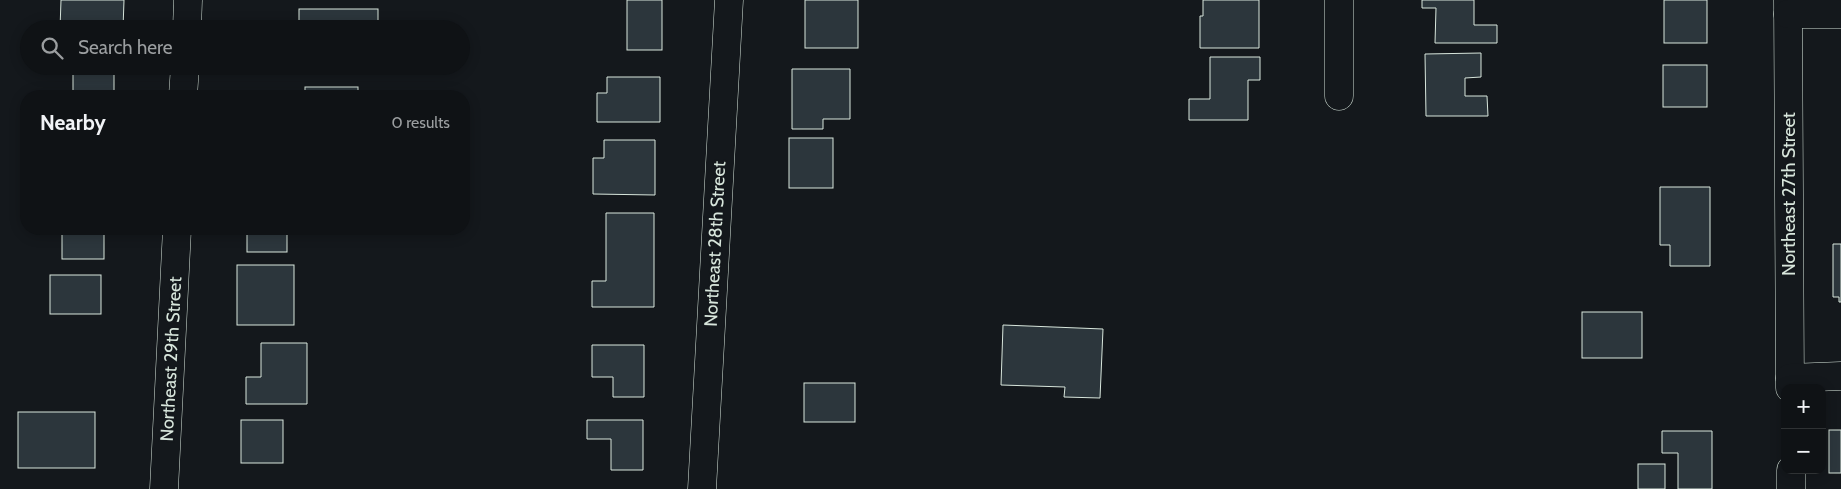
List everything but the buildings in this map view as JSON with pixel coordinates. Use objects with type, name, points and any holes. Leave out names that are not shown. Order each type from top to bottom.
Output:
[{"type":"street","points":[[187,20],[188,0]]},
{"type":"street","name":"Northeast 28th Street","points":[[702,489],[729,0]]},
{"type":"street","points":[[1339,0],[1339,96]]},
{"type":"street","points":[[1788,7],[1841,14]]},
{"type":"street","name":"Northeast 27th Street","points":[[1788,7],[1790,383]]},
{"type":"street","points":[[184,90],[185,75]]},
{"type":"street","name":"Northeast 29th Street","points":[[164,489],[177,235]]},
{"type":"street","points":[[1790,383],[1841,376]]},
{"type":"street","points":[[1791,474],[1791,489]]}]
